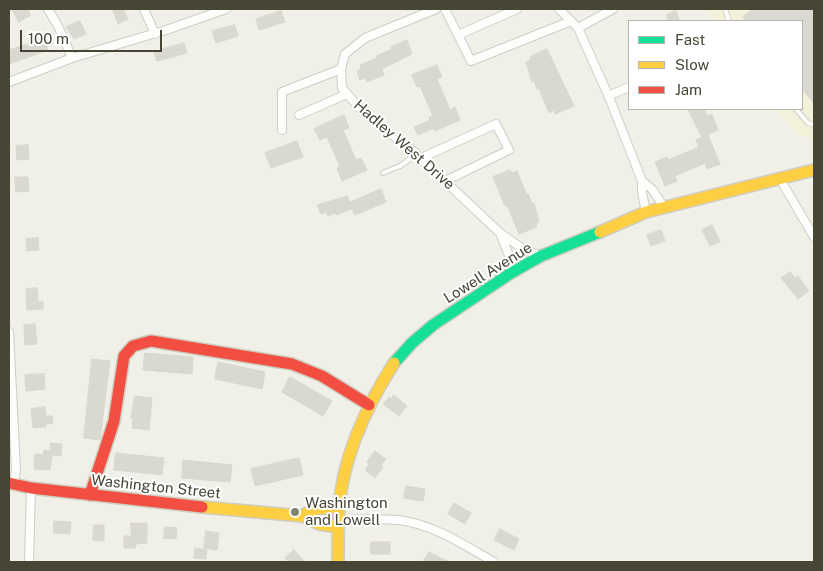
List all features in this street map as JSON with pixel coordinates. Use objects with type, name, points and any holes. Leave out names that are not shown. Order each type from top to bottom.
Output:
[{"type":"street","points":[[48,9],[58,26],[72,58]]},
{"type":"street","points":[[144,9],[155,34]]},
{"type":"street","points":[[9,82],[72,58],[155,34],[226,9]]},
{"type":"street","points":[[282,130],[282,92],[340,69],[345,54],[365,38],[436,9]]},
{"type":"street","points":[[445,9],[471,61],[571,21]]},
{"type":"street","points":[[458,35],[517,9]]},
{"type":"street","points":[[559,9],[578,28],[608,96],[642,181],[646,212]]},
{"type":"street","points":[[578,28],[613,9]]},
{"type":"street","name":"Hadley West Drive","points":[[340,69],[342,88],[363,112],[419,156],[500,233],[523,249],[542,256]]},
{"type":"street","points":[[608,96],[628,87]]},
{"type":"street","points":[[299,115],[347,94]]},
{"type":"street","points":[[419,156],[496,124],[508,150],[446,181]]},
{"type":"street","name":"Lowell Avenue","points":[[338,562],[339,507],[349,454],[369,405],[395,362],[412,343],[433,326],[511,273],[542,256],[646,212],[814,170]]},
{"type":"street","points":[[780,179],[814,236]]},
{"type":"street","points":[[642,181],[652,189],[664,207]]},
{"type":"street","name":"Hadley West Drive","points":[[500,233],[510,258],[511,273]]},
{"type":"street","points":[[9,332],[16,470],[11,484]]},
{"type":"street","points":[[90,495],[114,421],[124,356],[133,346],[151,341],[292,364],[322,376],[369,405]]},
{"type":"street","name":"Washington Street","points":[[11,484],[90,495],[302,516],[319,524],[338,524]]},
{"type":"street","points":[[29,562],[31,488]]},
{"type":"street","name":"Washington Street","points":[[302,516],[310,510],[323,507],[339,507]]},
{"type":"street","points":[[338,524],[397,520],[420,524],[444,534],[494,562]]},
{"type":"lane","points":[[797,110],[808,123],[814,126]]},
{"type":"lane","points":[[383,173],[419,156]]},
{"type":"shaded area","points":[[707,9],[814,9],[814,140],[798,134],[778,110],[803,110],[803,20],[712,20]]},
{"type":"building","points":[[12,9],[27,9],[31,15],[19,22]]},
{"type":"building","points":[[123,9],[128,19],[118,24],[113,11]]},
{"type":"building","points":[[753,9],[814,9],[814,104],[803,90],[803,20],[746,20],[743,17]]},
{"type":"building","points":[[281,11],[285,22],[259,30],[256,19]]},
{"type":"building","points":[[676,11],[680,20],[668,20],[666,15]]},
{"type":"building","points":[[80,21],[86,34],[74,39],[66,27]]},
{"type":"building","points":[[235,25],[238,36],[216,43],[212,31]]},
{"type":"building","points":[[44,39],[48,49],[9,64],[9,50]]},
{"type":"building","points":[[407,40],[412,54],[382,69],[384,75],[367,82],[365,78],[360,80],[357,71],[361,69],[360,65],[377,58],[376,56],[392,49],[391,47]]},
{"type":"building","points":[[184,43],[187,53],[157,61],[154,52]]},
{"type":"building","points":[[547,49],[574,106],[555,114],[554,110],[549,113],[539,89],[537,89],[534,81],[532,82],[526,62],[531,60],[530,57]]},
{"type":"building","points":[[437,65],[442,77],[437,79],[450,110],[455,107],[460,120],[435,131],[434,128],[418,135],[414,127],[430,120],[429,117],[433,116],[420,86],[417,87],[412,75]]},
{"type":"building","points":[[688,110],[704,110],[707,116],[712,114],[718,130],[702,137]]},
{"type":"building","points":[[344,115],[349,128],[343,130],[356,160],[361,158],[367,170],[342,181],[337,168],[340,167],[327,137],[320,140],[314,129]]},
{"type":"building","points":[[708,135],[720,164],[707,169],[705,163],[675,176],[677,181],[665,186],[655,162],[667,157],[668,160],[699,147],[696,140]]},
{"type":"building","points":[[297,141],[303,157],[271,168],[265,153]]},
{"type":"building","points":[[28,145],[29,159],[17,160],[16,146]]},
{"type":"building","points":[[510,170],[512,173],[517,171],[527,195],[532,203],[534,203],[539,222],[536,224],[537,227],[519,234],[493,177]]},
{"type":"building","points":[[15,177],[28,177],[29,191],[16,192]]},
{"type":"building","points":[[381,189],[386,202],[355,215],[352,209],[328,216],[326,212],[321,214],[317,205],[347,196],[350,202]]},
{"type":"building","points":[[712,225],[720,242],[710,246],[702,230]]},
{"type":"building","points":[[661,230],[665,241],[651,246],[647,235]]},
{"type":"building","points":[[38,238],[39,250],[27,251],[26,239]]},
{"type":"building","points":[[790,272],[795,278],[798,276],[809,291],[798,299],[781,278]]},
{"type":"building","points":[[37,288],[38,302],[43,301],[43,309],[27,310],[26,289]]},
{"type":"building","points":[[35,324],[37,344],[25,345],[24,325]]},
{"type":"building","points":[[145,353],[193,357],[192,374],[143,370]]},
{"type":"building","points":[[92,359],[110,361],[100,440],[84,438]]},
{"type":"building","points":[[218,362],[265,372],[262,389],[215,379]]},
{"type":"building","points":[[44,374],[45,389],[26,391],[25,375]]},
{"type":"building","points":[[290,377],[332,401],[323,416],[282,392]]},
{"type":"building","points":[[394,395],[407,406],[399,416],[383,404],[389,397],[391,399]]},
{"type":"building","points":[[135,396],[152,398],[149,430],[132,428],[133,418],[131,418]]},
{"type":"building","points":[[45,407],[46,416],[52,416],[53,423],[46,424],[46,427],[33,428],[31,409]]},
{"type":"building","points":[[51,443],[62,444],[61,456],[52,455],[50,470],[34,469],[35,454],[43,455],[44,450],[50,451]]},
{"type":"building","points":[[375,451],[386,459],[375,478],[365,470],[369,464],[367,462]]},
{"type":"building","points":[[116,453],[164,458],[162,475],[114,470]]},
{"type":"building","points":[[299,458],[303,475],[255,486],[251,469]]},
{"type":"building","points":[[183,460],[232,465],[230,482],[182,478]]},
{"type":"building","points":[[406,486],[425,489],[423,501],[404,498]]},
{"type":"building","points":[[454,503],[471,513],[465,524],[448,514]]},
{"type":"building","points":[[54,521],[71,522],[70,534],[54,533]]},
{"type":"building","points":[[131,523],[147,523],[147,543],[136,544],[135,548],[124,548],[124,536],[131,536]]},
{"type":"building","points":[[94,525],[104,525],[104,541],[93,540]]},
{"type":"building","points":[[165,527],[177,528],[176,539],[164,538]]},
{"type":"building","points":[[500,529],[519,539],[514,550],[494,540]]},
{"type":"building","points":[[206,531],[219,533],[217,550],[204,548]]},
{"type":"building","points":[[371,542],[390,542],[390,554],[371,554]]},
{"type":"building","points":[[195,548],[207,550],[206,559],[194,558]]},
{"type":"building","points":[[294,550],[305,562],[289,562],[285,558]]},
{"type":"building","points":[[429,552],[449,562],[423,562]]},
{"type":"traffic: fast","points":[[394,363],[412,343],[433,325],[511,273],[541,256],[600,232]]},
{"type":"traffic: slow","points":[[600,232],[646,212],[814,170]]},
{"type":"traffic: slow","points":[[338,562],[339,508],[345,470],[365,415],[394,363]]},
{"type":"traffic: slow","points":[[202,507],[302,516],[319,524],[338,527]]},
{"type":"traffic: slow","points":[[302,516],[315,509],[339,507]]},
{"type":"traffic: jam","points":[[90,495],[114,421],[124,356],[133,346],[151,341],[292,364],[322,376],[369,405]]},
{"type":"traffic: jam","points":[[9,483],[31,488],[202,507]]},
{"type":"place","name":"Washington and Lowell","points":[[295,512]]}]
